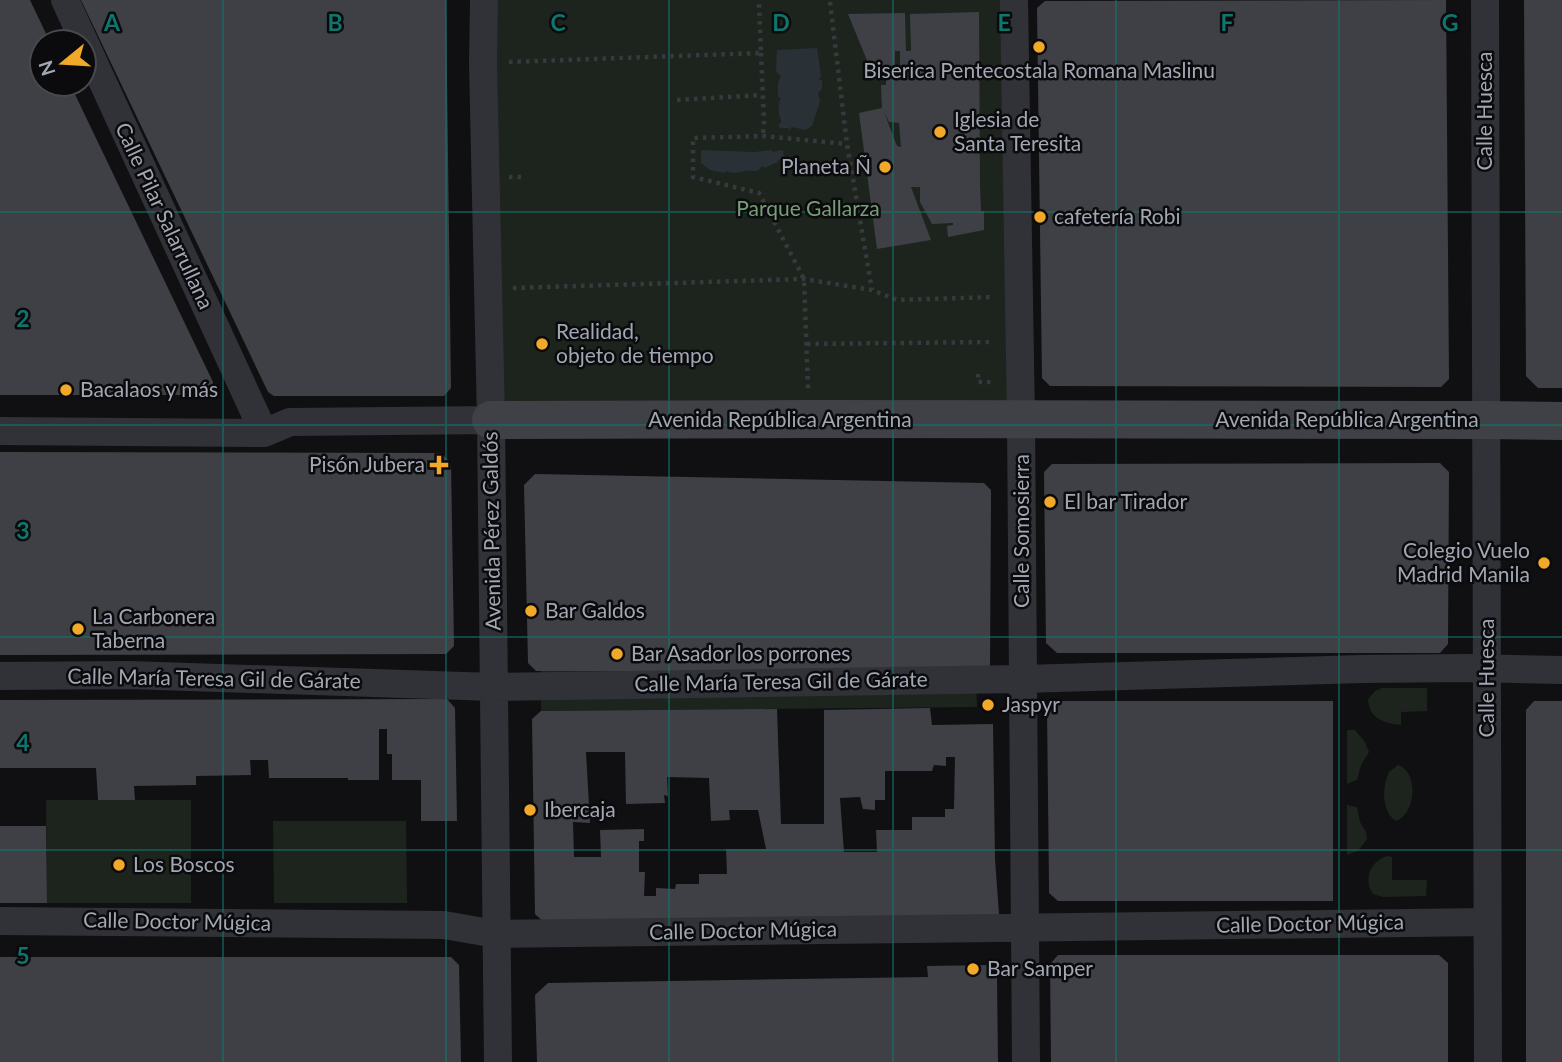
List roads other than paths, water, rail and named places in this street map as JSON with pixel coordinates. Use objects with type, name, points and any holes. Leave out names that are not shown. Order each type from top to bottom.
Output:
[{"type":"main road","name":"Avenida República Argentina","points":[[491,420],[1562,421]]},
{"type":"street","name":"Calle Pilar Salarrullana","points":[[65,0],[264,433]]},
{"type":"street","name":"Avenida Pérez Galdós","points":[[484,0],[498,1062]]},
{"type":"street","name":"Calle Somosierra","points":[[1014,0],[1021,420],[1026,1062]]},
{"type":"street","name":"Calle Huesca","points":[[1485,0],[1488,1062]]},
{"type":"street","name":"Avenida República Argentina","points":[[0,431],[264,433],[290,422],[491,420]]},
{"type":"street","name":"Calle María Teresa Gil de Gárate","points":[[0,676],[130,675],[494,687],[1023,679],[1362,669],[1562,670]]},
{"type":"street","name":"Calle Doctor Múgica","points":[[0,920],[444,925],[496,934],[1487,922]]},
{"type":"place","name":"Biserica Pentecostala Romana Maslinu","points":[[1039,47]]},
{"type":"place","name":"Iglesia de Santa Teresita","points":[[940,132]]},
{"type":"place","name":"Planeta Ñ","points":[[885,167]]},
{"type":"place","name":"cafetería Robi","points":[[1040,217]]},
{"type":"place","name":"Realidad, objeto de tiempo","points":[[542,344]]},
{"type":"place","name":"Bacalaos y más","points":[[66,390]]},
{"type":"place","name":"Pisón Jubera","points":[[439,465]]},
{"type":"place","name":"El bar Tirador","points":[[1050,502]]},
{"type":"place","name":"Colegio Vuelo Madrid Manila","points":[[1544,563]]},
{"type":"place","name":"Bar Galdos","points":[[531,611]]},
{"type":"place","name":"La Carbonera Taberna","points":[[78,629]]},
{"type":"place","name":"Bar Asador los porrones","points":[[617,654]]},
{"type":"place","name":"Jaspyr","points":[[988,705]]},
{"type":"place","name":"Ibercaja","points":[[530,810]]},
{"type":"place","name":"Los Boscos","points":[[119,865]]},
{"type":"place","name":"Bar Samper","points":[[973,969]]},
{"type":"park label","name":"Parque Gallarza","points":[[808,209]]}]
